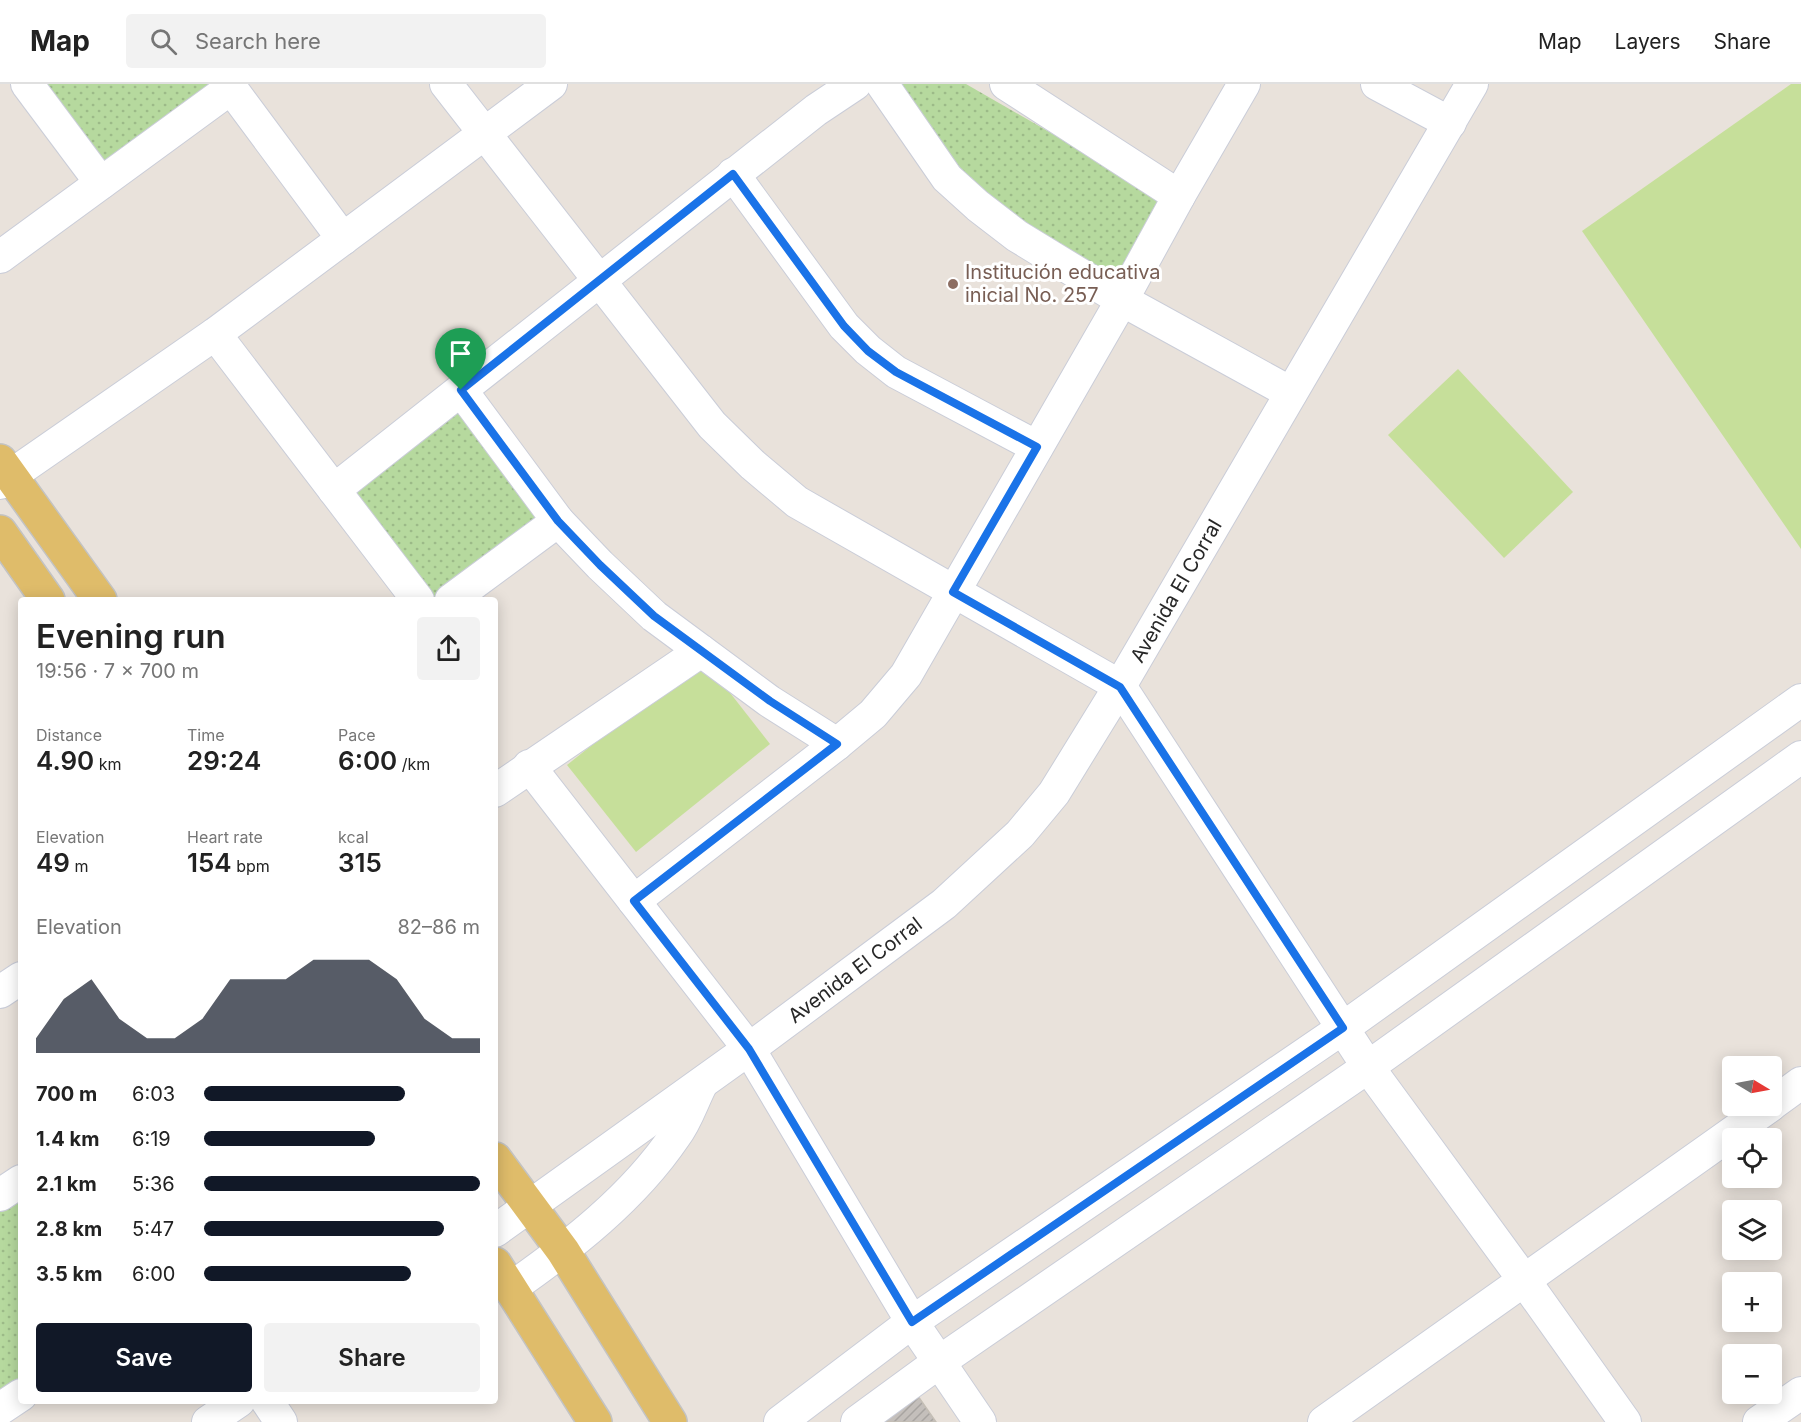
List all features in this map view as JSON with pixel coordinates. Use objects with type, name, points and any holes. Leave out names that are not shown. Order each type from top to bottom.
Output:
[{"type":"main road","points":[[4,473],[98,597]]},
{"type":"main road","points":[[0,532],[46,597]]},
{"type":"main road","points":[[498,1163],[563,1251],[670,1422]]},
{"type":"main road","points":[[503,1276],[595,1422]]},
{"type":"street","points":[[27,84],[101,183]]},
{"type":"street","points":[[446,84],[712,425],[753,465],[796,502],[1120,687],[1368,1067],[1625,1422]]},
{"type":"street","points":[[4,473],[215,334],[551,84]]},
{"type":"street","points":[[333,490],[733,174],[816,110],[855,84]]},
{"type":"street","points":[[882,84],[947,178],[1017,236],[1122,300],[1291,393]]},
{"type":"street","points":[[1006,84],[1179,195]]},
{"type":"street","points":[[634,901],[837,744],[873,714],[906,675],[1244,84]]},
{"type":"street","points":[[1377,84],[1450,123]]},
{"type":"street","name":"Avenida El Corral","points":[[498,1229],[749,1049],[944,904],[1020,834],[1054,794],[1120,687],[1472,84]]},
{"type":"street","points":[[0,257],[229,86],[343,239]]},
{"type":"street","points":[[733,174],[844,326],[868,351],[896,372],[1037,447]]},
{"type":"street","points":[[215,334],[416,597]]},
{"type":"street","points":[[461,390],[558,521],[654,616],[770,701],[837,744]]},
{"type":"street","points":[[455,597],[558,521]]},
{"type":"street","points":[[498,789],[701,651]]},
{"type":"street","points":[[780,1422],[912,1322],[1343,1028],[1801,700]]},
{"type":"street","points":[[857,1422],[939,1362],[1368,1067],[1801,757]]},
{"type":"street","points":[[530,766],[749,1049],[912,1322],[980,1422]]},
{"type":"street","name":"Avenida El Corral","points":[[503,1276],[563,1251],[631,1190],[676,1135],[702,1083]]},
{"type":"street","points":[[1782,1097],[1801,1083]]},
{"type":"street","points":[[1324,1422],[1755,1116]]},
{"type":"street","points":[[0,1195],[18,1183]]},
{"type":"street","points":[[1760,1422],[1801,1393]]},
{"type":"street","points":[[0,1409],[18,1397]]},
{"type":"street","points":[[269,1404],[280,1422]]},
{"type":"street","points":[[0,1414],[6,1422]]},
{"type":"green space","points":[[42,84],[215,84],[105,168]]},
{"type":"green space","points":[[892,84],[966,84],[1164,198],[1116,283],[986,203]]},
{"type":"green space","points":[[1791,84],[1801,84],[1801,549],[1582,231]]},
{"type":"green space","points":[[1458,369],[1573,492],[1504,558],[1388,435]]},
{"type":"green space","points":[[459,402],[546,523],[444,597],[426,597],[345,491]]},
{"type":"green space","points":[[702,657],[770,744],[636,852],[567,765]]},
{"type":"green space","points":[[18,1199],[18,1383],[0,1392],[0,1211]]},
{"type":"building","points":[[913,1389],[936,1422],[866,1422]]},
{"type":"place","name":"Institución educativa inicial No. 257","points":[[953,284]]},
{"type":"route","points":[[733,174],[844,326],[868,351],[896,372],[1037,447],[953,592],[1120,687],[1343,1028],[912,1322],[749,1049],[634,901],[837,744],[770,701],[654,616],[558,521],[461,390],[733,174]]}]
